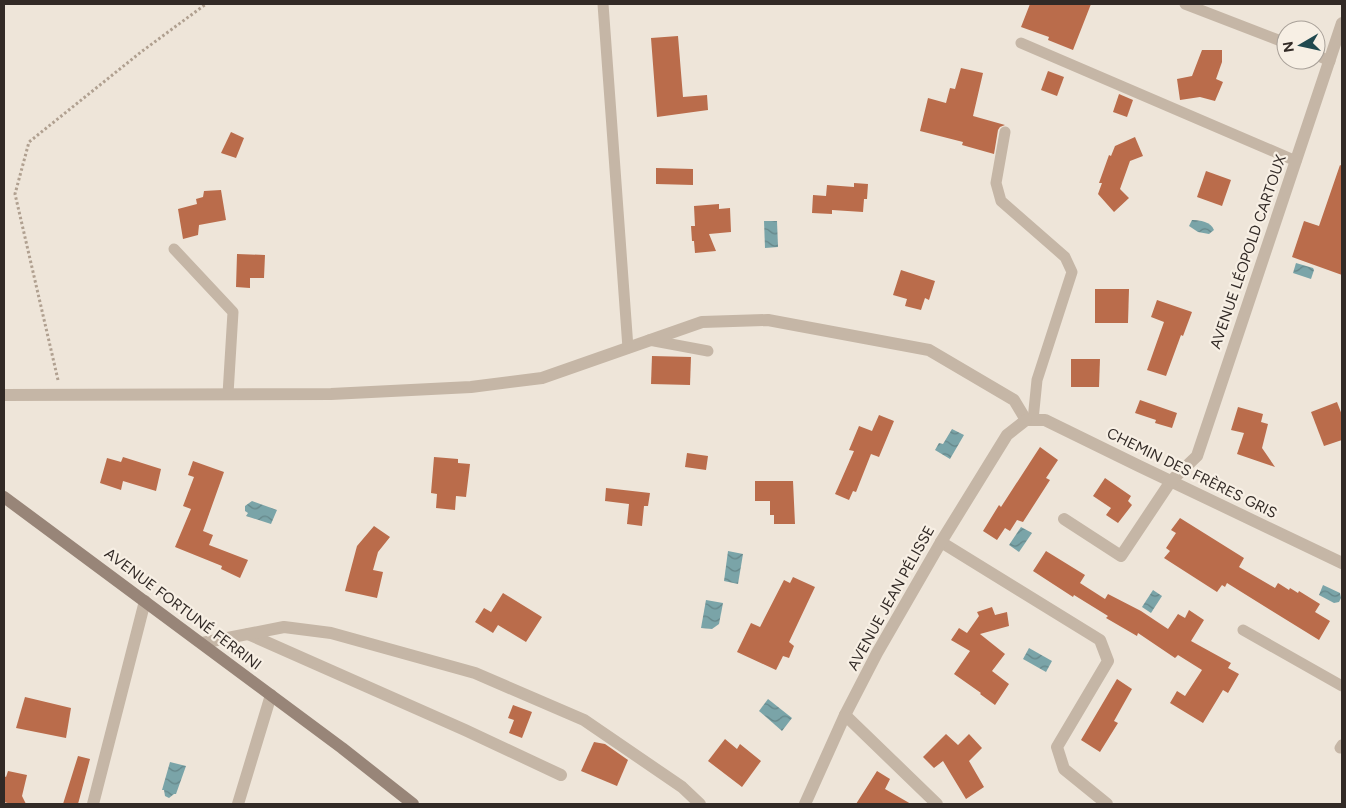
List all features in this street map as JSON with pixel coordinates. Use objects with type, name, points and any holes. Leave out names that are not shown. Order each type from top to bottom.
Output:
[{"type":"main road","name":"AVENUE FORTUNÉ FERRINI","points":[[4,497],[342,748],[413,804]]},
{"type":"main road","name":"AVENUE FORTUNÉ FERRINI","points":[[342,748],[425,804]]},
{"type":"street","name":"AVENUE LÉOPOLD CARTOUX","points":[[1064,518],[1121,556],[1171,481],[1197,456],[1342,23]]},
{"type":"street","points":[[4,395],[331,394],[471,387],[542,378],[702,322],[768,320],[929,350],[1014,400],[1029,420]]},
{"type":"street","name":"CHEMIN DES FRÈRES GRIS","points":[[1029,420],[1045,420],[1342,563]]},
{"type":"street","name":"AVENUE JEAN PÉLISSE","points":[[805,804],[845,715],[877,653],[941,542],[1007,435],[1029,420]]},
{"type":"street","points":[[941,542],[1100,640],[1108,661],[1057,746],[1064,769],[1107,804]]},
{"type":"street","points":[[93,804],[145,601]]},
{"type":"street","points":[[202,643],[284,627],[331,632],[475,673],[584,720],[682,787],[700,804]]},
{"type":"street","points":[[248,634],[465,730],[561,775]]},
{"type":"street","points":[[238,804],[271,695]]},
{"type":"street","points":[[845,715],[937,804]]},
{"type":"lane","points":[[603,4],[628,348]]},
{"type":"lane","points":[[1185,4],[1276,39]]},
{"type":"lane","points":[[1021,43],[1296,161]]},
{"type":"lane","points":[[1326,59],[1330,61]]},
{"type":"lane","points":[[1005,132],[996,183],[1001,201],[1065,257],[1072,272],[1037,380],[1029,420]]},
{"type":"lane","points":[[174,249],[233,312],[228,394]]},
{"type":"lane","points":[[649,340],[708,351]]},
{"type":"lane","points":[[1243,630],[1342,686]]},
{"type":"path","points":[[62,395],[15,194],[30,142],[142,52],[206,4]]},
{"type":"water","points":[[1192,220],[1208,223],[1214,230],[1209,234],[1198,232],[1189,226]]},
{"type":"water","points":[[764,221],[777,221],[778,247],[765,248]]},
{"type":"water","points":[[1296,263],[1313,268],[1311,279],[1293,273]]},
{"type":"water","points":[[952,429],[964,435],[950,459],[935,450],[939,443],[943,444]]},
{"type":"water","points":[[252,501],[277,510],[271,524],[246,516],[248,513],[245,511],[245,506]]},
{"type":"water","points":[[1021,527],[1032,533],[1019,552],[1009,545]]},
{"type":"water","points":[[728,551],[743,554],[738,584],[724,581]]},
{"type":"water","points":[[1323,585],[1340,593],[1341,598],[1339,602],[1334,603],[1319,595]]},
{"type":"water","points":[[1153,590],[1162,596],[1151,613],[1142,607]]},
{"type":"water","points":[[706,600],[723,603],[719,624],[712,629],[701,628]]},
{"type":"water","points":[[1029,648],[1052,661],[1046,672],[1023,659]]},
{"type":"water","points":[[768,699],[792,718],[782,731],[759,711]]},
{"type":"water","points":[[170,762],[186,766],[176,794],[169,798],[165,796],[164,790],[162,790]]},
{"type":"building","points":[[1030,4],[1091,4],[1073,50],[1048,40],[1049,37],[1021,27]]},
{"type":"building","points":[[678,36],[683,97],[707,95],[708,110],[657,117],[651,38]]},
{"type":"building","points":[[1202,50],[1222,50],[1222,62],[1216,79],[1223,82],[1215,101],[1200,97],[1180,100],[1177,79],[1192,76]]},
{"type":"building","points":[[961,68],[983,73],[973,116],[1005,125],[998,130],[994,154],[962,145],[963,142],[920,131],[928,98],[946,103],[950,88],[955,89]]},
{"type":"building","points":[[1048,71],[1064,77],[1057,96],[1041,90]]},
{"type":"building","points":[[1119,94],[1133,100],[1127,117],[1113,112]]},
{"type":"building","points":[[231,132],[244,138],[236,158],[221,153]]},
{"type":"building","points":[[1135,137],[1143,156],[1130,161],[1120,189],[1129,198],[1114,212],[1098,194],[1102,183],[1099,183],[1109,155],[1111,156],[1115,146]]},
{"type":"building","points":[[1340,165],[1342,166],[1342,275],[1292,257],[1304,221],[1319,226]]},
{"type":"building","points":[[656,168],[693,169],[693,185],[656,184]]},
{"type":"building","points":[[1206,171],[1231,180],[1222,206],[1197,197]]},
{"type":"building","points":[[854,183],[868,184],[867,199],[864,199],[863,212],[832,210],[832,214],[812,213],[813,195],[826,196],[827,185],[854,187]]},
{"type":"building","points":[[221,190],[226,220],[199,225],[198,235],[183,239],[178,209],[197,204],[196,199],[203,197],[204,191]]},
{"type":"building","points":[[719,204],[719,209],[730,208],[731,232],[709,234],[716,251],[695,253],[691,226],[695,226],[694,206]]},
{"type":"building","points":[[237,254],[265,255],[264,278],[250,278],[250,288],[236,287]]},
{"type":"building","points":[[901,270],[935,281],[929,300],[925,298],[921,310],[905,306],[907,299],[893,295]]},
{"type":"building","points":[[1095,289],[1129,289],[1128,323],[1095,323]]},
{"type":"building","points":[[1157,300],[1192,312],[1183,336],[1181,335],[1166,376],[1147,370],[1164,322],[1151,317]]},
{"type":"building","points":[[652,356],[691,357],[690,385],[651,384]]},
{"type":"building","points":[[1071,359],[1100,359],[1099,387],[1071,387]]},
{"type":"building","points":[[1140,400],[1177,413],[1172,428],[1155,423],[1156,420],[1135,413]]},
{"type":"building","points":[[1337,402],[1342,415],[1342,440],[1324,446],[1311,412]]},
{"type":"building","points":[[1238,407],[1263,414],[1261,422],[1268,424],[1262,448],[1275,467],[1237,454],[1244,433],[1231,430]]},
{"type":"building","points":[[879,415],[894,421],[879,457],[871,454],[856,492],[853,491],[849,500],[835,494],[854,451],[849,450],[859,426],[872,431]]},
{"type":"building","points":[[1040,447],[1058,460],[1046,478],[1050,480],[1023,522],[1017,520],[1010,531],[1005,528],[997,540],[983,531]]},
{"type":"building","points":[[687,453],[708,456],[706,470],[685,467]]},
{"type":"building","points":[[123,457],[161,469],[156,491],[123,481],[121,490],[100,483],[107,458],[121,462]]},
{"type":"building","points":[[434,457],[458,459],[458,463],[470,464],[466,497],[456,496],[455,510],[436,508],[437,494],[431,493]]},
{"type":"building","points":[[193,461],[224,472],[203,531],[213,535],[209,545],[248,560],[240,578],[221,569],[222,566],[175,547],[191,509],[183,506],[194,477],[188,475]]},
{"type":"building","points":[[1105,478],[1131,496],[1128,501],[1132,505],[1118,523],[1106,515],[1111,508],[1093,496]]},
{"type":"building","points":[[755,481],[793,481],[795,524],[774,524],[774,515],[770,515],[770,501],[755,501]]},
{"type":"building","points":[[606,488],[650,493],[648,506],[644,506],[642,526],[627,524],[629,504],[605,501]]},
{"type":"building","points":[[1180,518],[1244,558],[1239,567],[1275,588],[1278,583],[1289,590],[1290,588],[1298,593],[1299,591],[1320,604],[1315,612],[1330,621],[1319,640],[1227,583],[1225,587],[1222,585],[1217,592],[1164,558],[1170,551],[1166,548],[1176,533],[1171,530]]},
{"type":"building","points":[[374,526],[390,537],[378,552],[373,570],[383,572],[377,598],[345,591],[357,546]]},
{"type":"building","points":[[1046,551],[1085,575],[1080,583],[1105,599],[1108,594],[1141,611],[1168,629],[1178,614],[1185,618],[1189,610],[1204,620],[1191,641],[1231,663],[1228,668],[1239,674],[1228,693],[1223,690],[1203,723],[1170,703],[1177,691],[1185,696],[1202,670],[1178,655],[1175,658],[1138,633],[1137,636],[1106,618],[1108,616],[1074,595],[1073,597],[1033,571]]},
{"type":"building","points":[[793,577],[815,587],[789,642],[794,646],[789,658],[783,656],[776,670],[737,652],[751,623],[760,627],[784,580],[790,583]]},
{"type":"building","points":[[503,593],[542,617],[526,642],[498,625],[493,633],[475,622],[484,608],[491,612]]},
{"type":"building","points":[[992,607],[995,615],[1007,612],[1009,626],[980,634],[1005,654],[992,671],[1009,684],[995,705],[954,674],[970,651],[951,640],[959,628],[967,633],[979,616],[977,612]]},
{"type":"building","points":[[1117,679],[1132,689],[1114,721],[1118,723],[1100,752],[1081,740]]},
{"type":"building","points":[[25,697],[71,708],[66,738],[16,728]]},
{"type":"building","points":[[513,705],[532,712],[522,738],[509,733],[514,720],[508,718]]},
{"type":"building","points":[[946,734],[958,745],[969,734],[982,748],[969,761],[984,787],[966,799],[943,761],[934,768],[923,757]]},
{"type":"building","points":[[725,739],[737,749],[740,744],[761,761],[742,787],[708,761]]},
{"type":"building","points":[[594,742],[605,744],[628,760],[617,786],[581,771]]},
{"type":"building","points":[[78,756],[90,759],[78,804],[63,804]]},
{"type":"building","points":[[8,771],[27,775],[22,796],[26,804],[4,802],[4,776],[6,777]]},
{"type":"building","points":[[877,771],[890,779],[885,789],[911,804],[856,804]]}]
